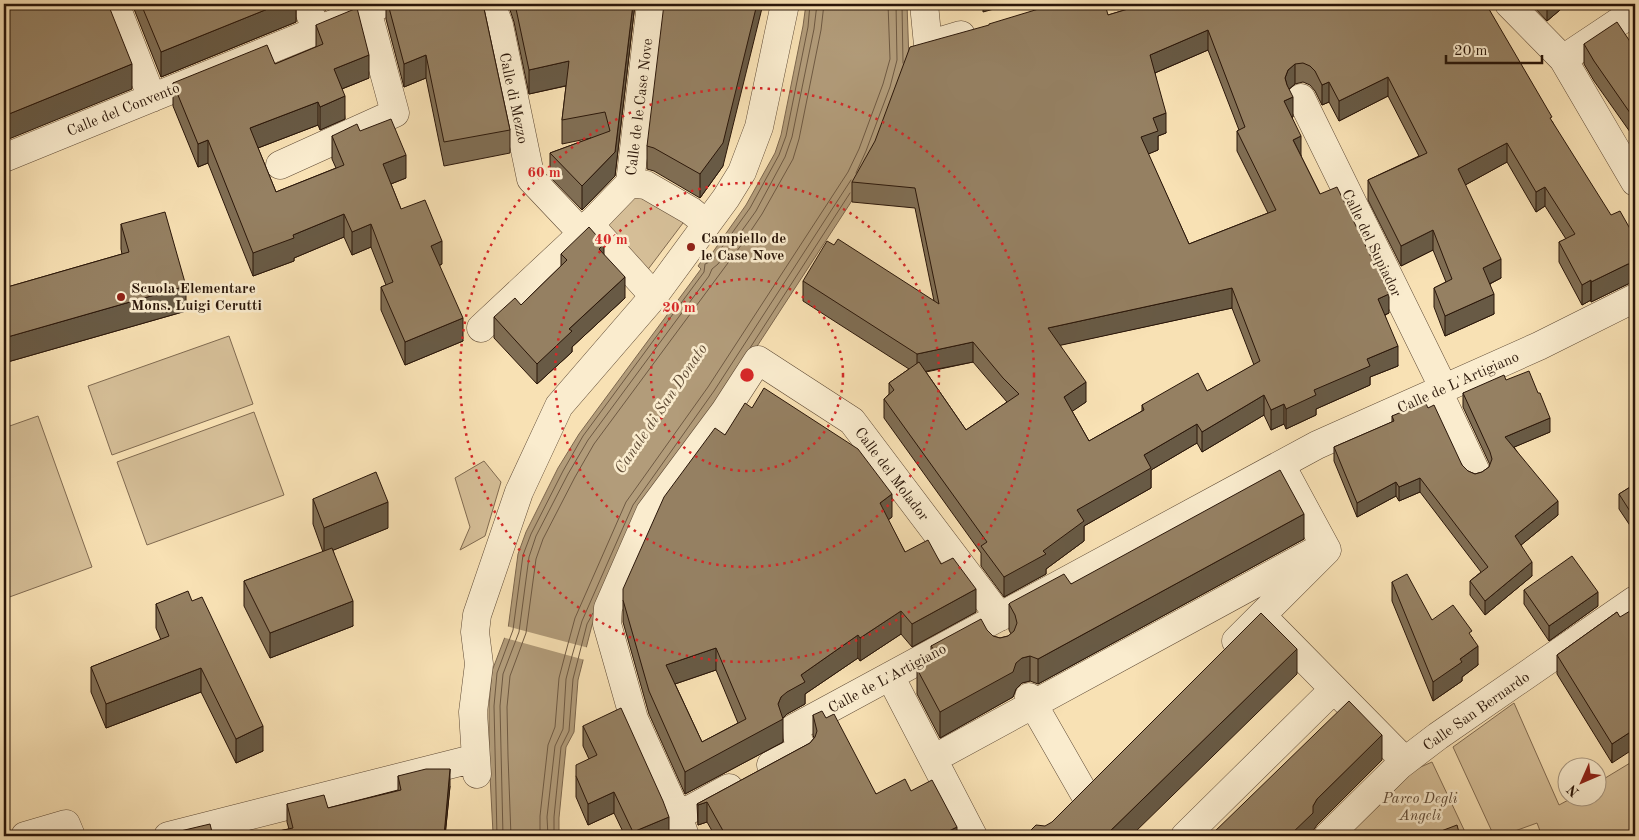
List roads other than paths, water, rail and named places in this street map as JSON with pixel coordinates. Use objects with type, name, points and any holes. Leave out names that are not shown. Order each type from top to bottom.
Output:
[{"type":"street","points":[[115,4],[152,98]]},
{"type":"street","points":[[306,4],[317,30]]},
{"type":"street","name":"Calle di Mezzo","points":[[491,4],[499,25],[532,179],[587,228],[598,234],[654,296]]},
{"type":"street","name":"Calle de le Case Nove","points":[[481,328],[587,228],[630,184],[651,4]]},
{"type":"street","points":[[168,836],[477,766],[479,664],[475,632],[480,625],[476,615],[519,492],[559,406],[654,296],[707,224],[742,172],[758,127],[785,4]]},
{"type":"street","points":[[924,4],[928,45],[983,28]]},
{"type":"street","points":[[1508,4],[1563,59],[1634,175]]},
{"type":"street","points":[[280,165],[395,113],[374,7]]},
{"type":"street","name":"Calle del Convento","points":[[4,158],[374,7]]},
{"type":"street","points":[[1563,59],[1635,11]]},
{"type":"street","name":"Calle del Supiador","points":[[1301,98],[1441,390],[1476,472]]},
{"type":"street","points":[[630,184],[646,185],[691,211],[707,224]]},
{"type":"street","name":"Calle de L'Artigiano","points":[[681,826],[802,749],[794,728],[1317,444],[1539,346],[1635,298]]},
{"type":"street","name":"Calle del Molador","points":[[681,826],[634,719],[612,661],[607,624],[608,608],[650,512],[725,411],[758,360],[852,421],[994,620],[1001,648]]},
{"type":"street","points":[[1220,657],[1327,550],[1281,464]]},
{"type":"street","points":[[933,759],[1031,700],[1325,545]]},
{"type":"street","name":"Calle San Bernardo","points":[[1328,836],[1405,761],[1438,736],[1635,600]]},
{"type":"street","points":[[1261,616],[1405,761]]},
{"type":"street","points":[[890,676],[974,836]]},
{"type":"street","points":[[1185,836],[1334,689]]},
{"type":"street","points":[[1031,700],[1077,800],[1104,772]]},
{"type":"street","points":[[25,836],[66,824],[71,836]]},
{"type":"water","name":"Canale di San Donato","points":[[806,4],[907,4],[909,61],[868,176],[724,397],[592,625],[578,680],[574,732],[566,747],[559,836],[491,836],[493,833],[489,756],[489,706],[492,671],[508,629],[518,554],[526,532],[558,468],[579,434],[701,269],[698,266],[705,256],[708,259],[746,205],[775,153],[781,135]]},
{"type":"place","name":"Campiello de le Case Nove","points":[[691,247]]},
{"type":"place","name":"Scuola Elementare Mons. Luigi Cerutti","points":[[121,297]]},
{"type":"park label","name":"Parco Degli Angeli","points":[[1420,806]]}]
